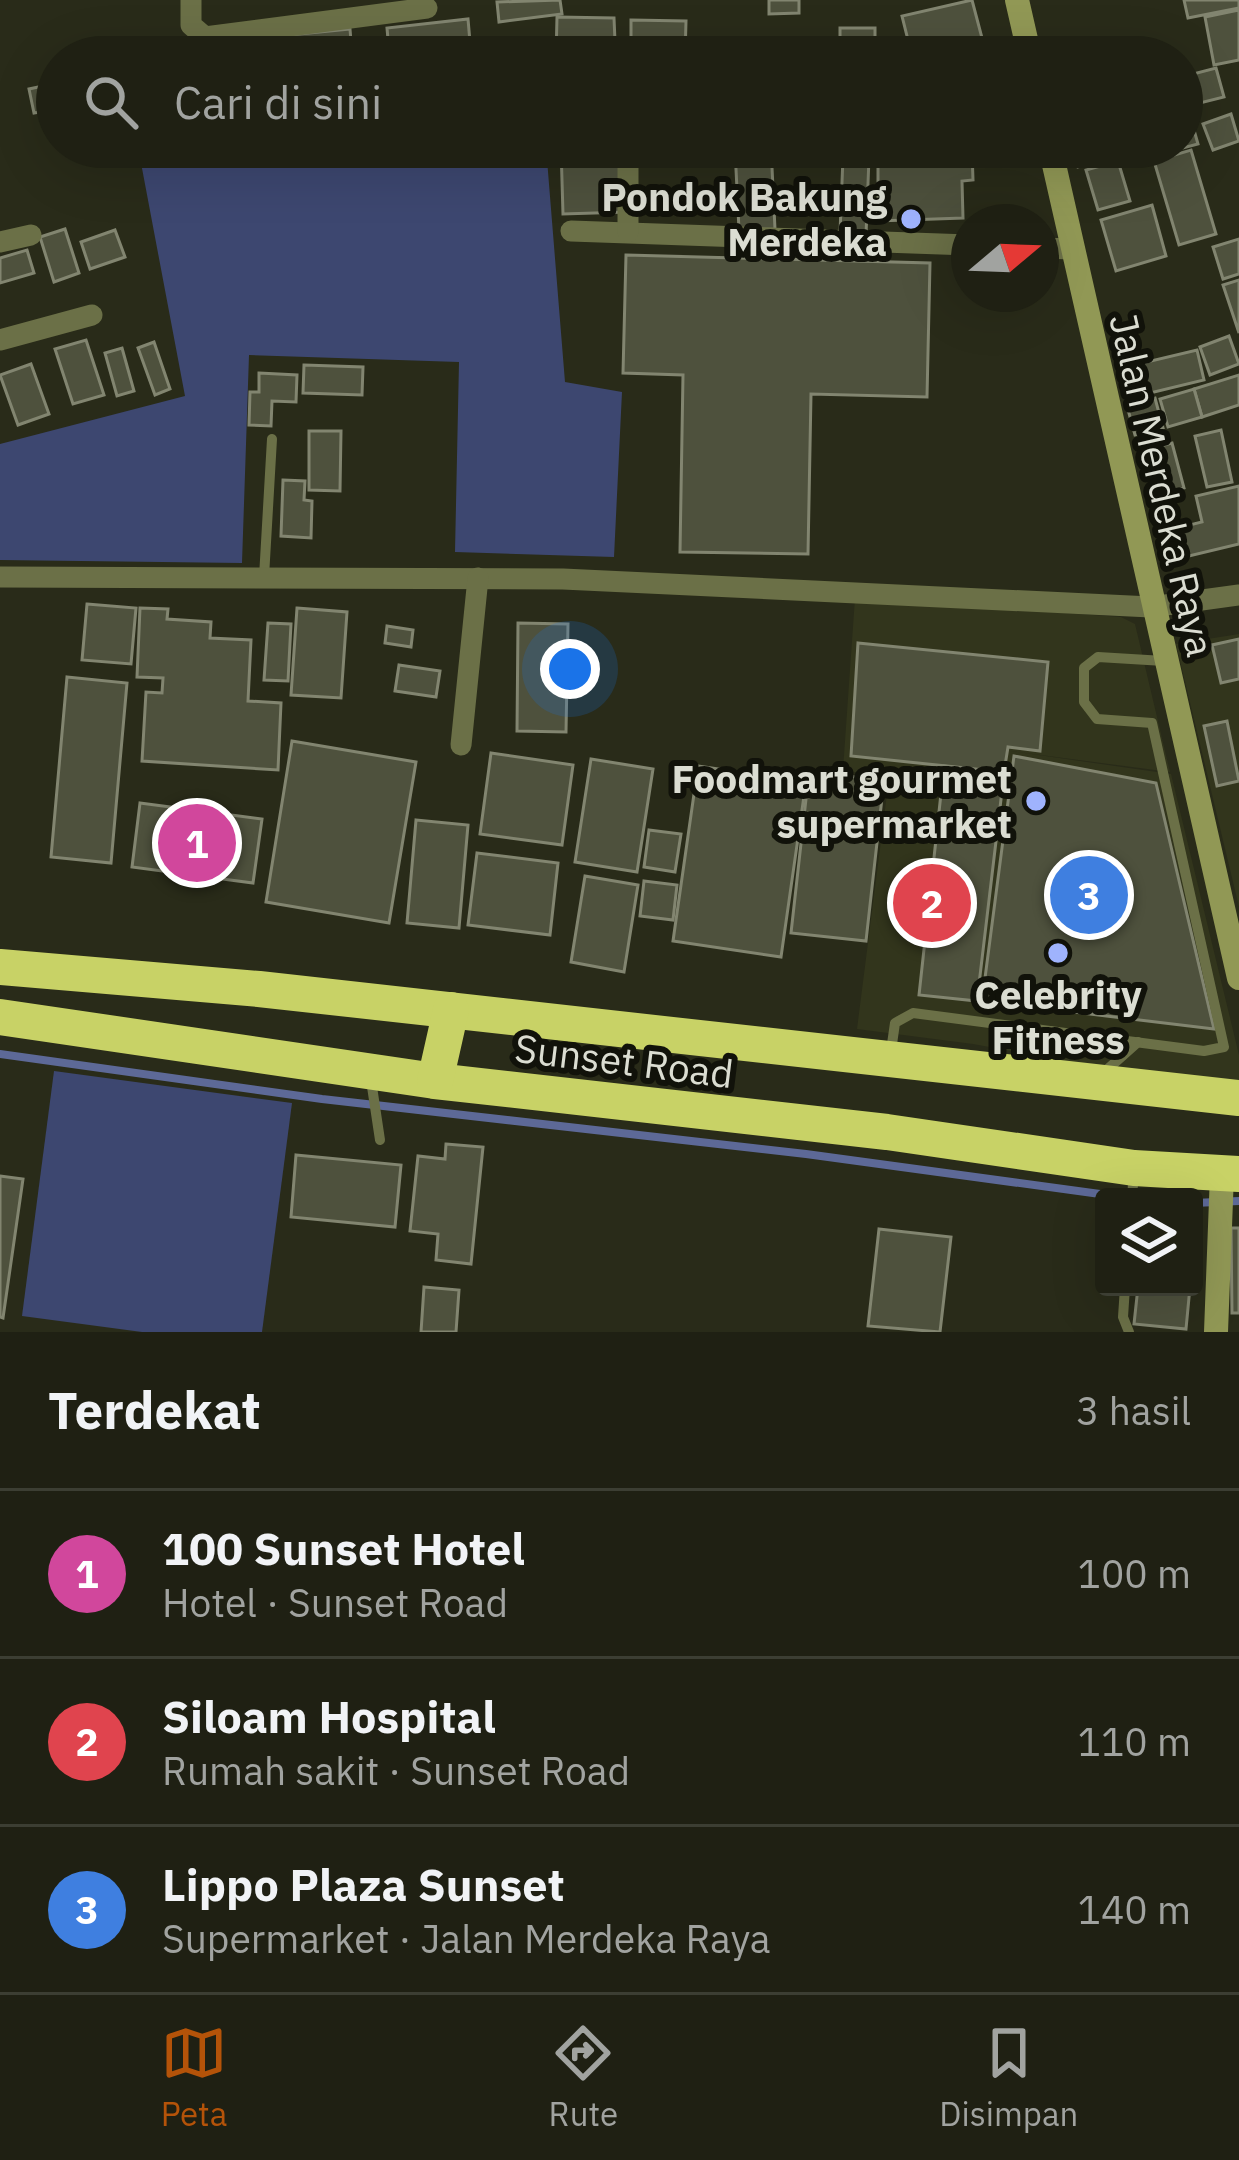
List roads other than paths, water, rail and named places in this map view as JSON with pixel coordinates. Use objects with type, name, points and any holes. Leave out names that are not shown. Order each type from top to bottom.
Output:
[{"type":"highway","name":"Sunset Road","points":[[0,967],[451,1010],[1239,1098]]},
{"type":"highway","points":[[434,1081],[451,1010]]},
{"type":"highway","name":"Sunset Road","points":[[0,1017],[434,1081],[887,1132],[1133,1183],[1230,1174]]},
{"type":"street","points":[[191,0],[190,25],[204,36]]},
{"type":"street","points":[[1017,0],[1025,36]]},
{"type":"street","points":[[213,36],[427,8]]},
{"type":"street","points":[[628,168],[628,232]]},
{"type":"street","name":"Jalan Merdeka Raya","points":[[1055,168],[1239,978]]},
{"type":"street","points":[[572,231],[951,244]]},
{"type":"street","points":[[0,242],[31,236]]},
{"type":"street","points":[[1059,249],[1073,249]]},
{"type":"street","points":[[0,340],[92,315]]},
{"type":"street","points":[[0,577],[478,578],[754,585],[1151,607],[1239,595]]},
{"type":"street","points":[[461,745],[478,578]]},
{"type":"street","points":[[1216,1332],[1230,1174]]},
{"type":"lane","points":[[264,580],[272,439]]},
{"type":"lane","points":[[890,1060],[895,1024],[913,1013],[1204,1051],[1226,1042],[1152,723],[1097,719],[1084,702],[1084,668],[1098,657],[1164,661]]},
{"type":"lane","points":[[1009,1072],[1051,1030]]},
{"type":"lane","points":[[1094,1082],[1138,1042]]},
{"type":"lane","points":[[370,1071],[380,1140]]},
{"type":"lane","points":[[1124,1296],[1123,1317],[1129,1332]]},
{"type":"waterway","points":[[0,1054],[322,1099],[806,1154],[1095,1193]]},
{"type":"waterway","points":[[1203,1203],[1239,1201]]},
{"type":"place","name":"Pondok Bakung Merdeka","points":[[911,219]]},
{"type":"place","name":"Foodmart gourmet supermarket","points":[[1036,801]]},
{"type":"place","name":"100 Sunset Hotel","points":[[197,843]]},
{"type":"place","name":"Lippo Plaza Sunset","points":[[1089,895]]},
{"type":"place","name":"Siloam Hospital","points":[[932,903]]},
{"type":"place","name":"Celebrity Fitness","points":[[1058,953]]}]
